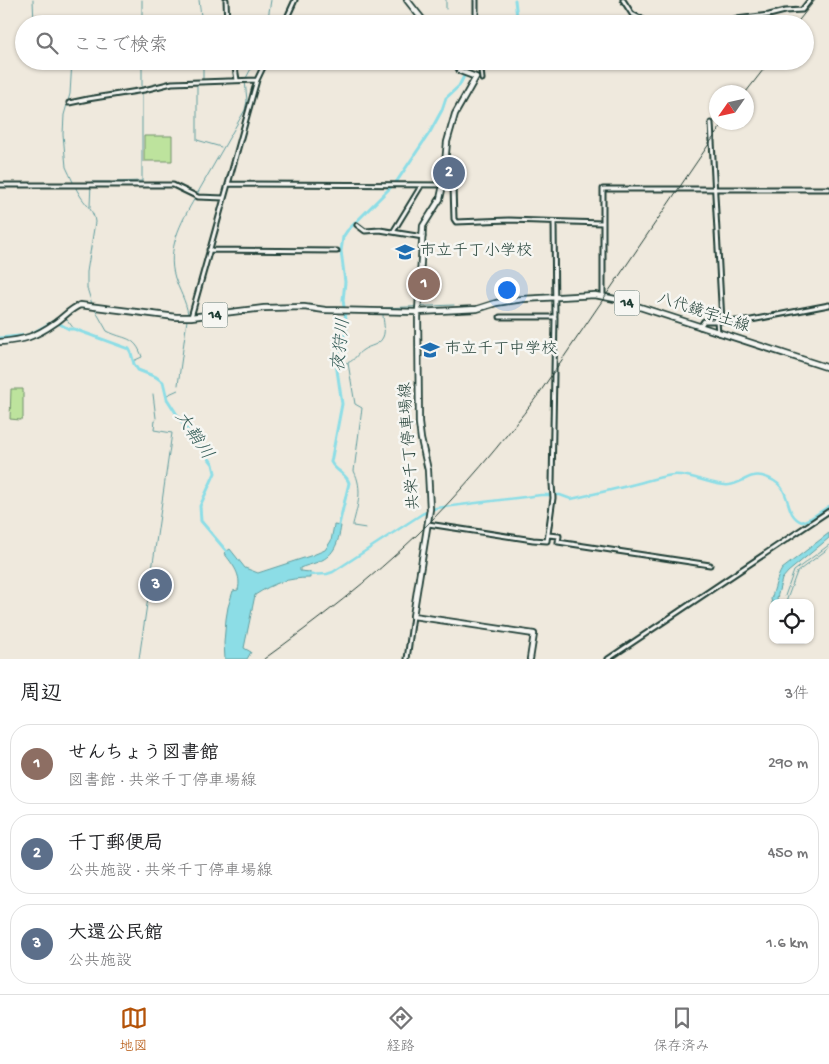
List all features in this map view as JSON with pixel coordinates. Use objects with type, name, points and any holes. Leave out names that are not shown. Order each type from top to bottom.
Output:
[{"type":"main road","points":[[407,0],[419,15]]},
{"type":"main road","name":"共栄千丁停車場線","points":[[413,616],[430,512],[428,470],[419,422],[418,310],[424,222],[438,203],[443,185],[449,134],[455,114],[476,77],[460,70]]},
{"type":"main road","name":"八代鏡宇土線","points":[[418,310],[477,309],[506,301],[603,296],[829,368]]},
{"type":"main road","name":"14","points":[[0,342],[30,338],[77,306],[92,305],[176,317],[304,307],[361,312],[418,310]]},
{"type":"main road","points":[[413,616],[534,634],[530,659]]},
{"type":"street","points":[[226,0],[227,15]]},
{"type":"street","points":[[288,15],[295,0]]},
{"type":"street","points":[[476,0],[476,15]]},
{"type":"street","points":[[623,0],[634,15]]},
{"type":"street","points":[[769,15],[785,11],[802,10],[810,0]]},
{"type":"street","points":[[235,70],[237,80]]},
{"type":"street","points":[[191,317],[257,80],[262,70]]},
{"type":"street","points":[[481,70],[482,79]]},
{"type":"street","points":[[69,104],[88,99],[142,91],[172,83],[257,80]]},
{"type":"street","points":[[711,130],[720,321],[718,333]]},
{"type":"street","points":[[0,185],[173,184],[196,196],[224,198]]},
{"type":"street","points":[[229,184],[453,186],[454,219],[456,222],[509,220],[602,223]]},
{"type":"street","points":[[393,232],[421,186]]},
{"type":"street","points":[[603,296],[603,189],[829,189]]},
{"type":"street","points":[[554,222],[555,316]]},
{"type":"street","points":[[357,225],[365,231],[393,232],[423,237]]},
{"type":"street","points":[[209,250],[337,251]]},
{"type":"street","points":[[700,327],[704,321],[746,321],[829,305]]},
{"type":"street","points":[[428,524],[547,541],[553,498],[555,317],[500,317]]},
{"type":"street","points":[[608,659],[829,511]]},
{"type":"street","points":[[548,535],[559,536],[558,542],[710,565]]},
{"type":"street","points":[[407,659],[413,616]]},
{"type":"green space","points":[[144,136],[172,136],[172,161],[144,161]]},
{"type":"green space","points":[[11,389],[23,389],[23,418],[20,420],[10,419]]},
{"type":"water","points":[[334,525],[341,526],[338,539],[331,553],[321,560],[300,568],[300,571],[310,572],[310,578],[281,582],[255,595],[244,648],[251,652],[247,659],[225,659],[224,643],[228,607],[233,591],[238,590],[239,580],[236,570],[224,553],[230,549],[245,568],[258,573],[325,550],[331,541]]},
{"type":"water","points":[[829,533],[829,538],[788,572],[782,579],[777,599],[771,599],[782,569]]},
{"type":"waterway","points":[[33,0],[34,15]]},
{"type":"waterway","points":[[142,0],[142,15]]},
{"type":"waterway","points":[[199,0],[201,15]]},
{"type":"waterway","points":[[268,15],[271,0]]},
{"type":"waterway","points":[[446,0],[446,9]]},
{"type":"waterway","name":"夜狩川","points":[[515,0],[517,15]]},
{"type":"waterway","points":[[71,70],[70,94],[64,115],[63,134],[66,167],[81,197],[92,212],[95,222],[87,272],[87,288],[92,304]]},
{"type":"waterway","points":[[114,182],[142,181],[142,70]]},
{"type":"waterway","points":[[197,81],[203,79],[203,70]]},
{"type":"waterway","points":[[197,194],[245,110],[247,101],[245,80],[250,70]]},
{"type":"waterway","name":"夜狩川","points":[[338,529],[349,483],[331,462],[342,404],[336,363],[347,327],[343,300],[345,282],[341,251],[343,237],[397,181],[430,132],[446,98],[459,86],[467,70]]},
{"type":"waterway","points":[[197,84],[197,140],[221,147]]},
{"type":"waterway","points":[[90,207],[91,182],[110,182]]},
{"type":"waterway","points":[[188,314],[175,278],[172,257],[176,236],[195,198]]},
{"type":"waterway","points":[[383,310],[384,308],[454,305]]},
{"type":"waterway","points":[[94,308],[107,331],[128,339],[136,345],[142,357],[133,361]]},
{"type":"waterway","points":[[345,363],[351,362],[363,350],[377,344],[381,340],[384,331],[383,314]]},
{"type":"waterway","name":"大鞘川","points":[[54,321],[60,317]]},
{"type":"waterway","points":[[65,317],[74,329]]},
{"type":"waterway","points":[[178,385],[187,320]]},
{"type":"waterway","name":"大鞘川","points":[[0,338],[29,335],[54,321],[69,329],[74,329],[129,349],[138,370],[163,382],[167,399],[213,464],[215,473],[200,506],[201,521],[228,553]]},
{"type":"waterway","name":"夜狩川","points":[[336,363],[341,362]]},
{"type":"waterway","points":[[348,363],[355,404],[362,408],[354,471],[357,478],[359,497],[353,526],[366,528]]},
{"type":"waterway","points":[[167,395],[178,390]]},
{"type":"waterway","points":[[153,394],[156,418]]},
{"type":"waterway","points":[[139,659],[172,433],[154,430],[155,420]]},
{"type":"waterway","points":[[308,575],[333,572],[422,514],[436,508],[541,495],[560,495],[571,499],[669,476],[687,476],[723,485],[733,484],[753,476],[762,476],[773,480],[780,486],[791,512],[795,518],[802,522],[829,506]]},
{"type":"waterway","points":[[785,596],[794,571],[829,545]]},
{"type":"waterway","points":[[787,599],[797,572],[829,548]]},
{"type":"railway","points":[[803,15],[815,0]]},
{"type":"railway","points":[[751,85],[763,70]]},
{"type":"railway","points":[[264,659],[324,614],[381,567],[418,534],[481,467],[538,395],[719,130]]},
{"type":"place","name":"千丁郵便局","points":[[449,173]]},
{"type":"place","name":"市立千丁小学校","points":[[405,252]]},
{"type":"place","name":"せんちょう図書館","points":[[424,284]]},
{"type":"place","name":"市立千丁中学校","points":[[430,350]]},
{"type":"place","name":"大還公民館","points":[[156,585]]}]
